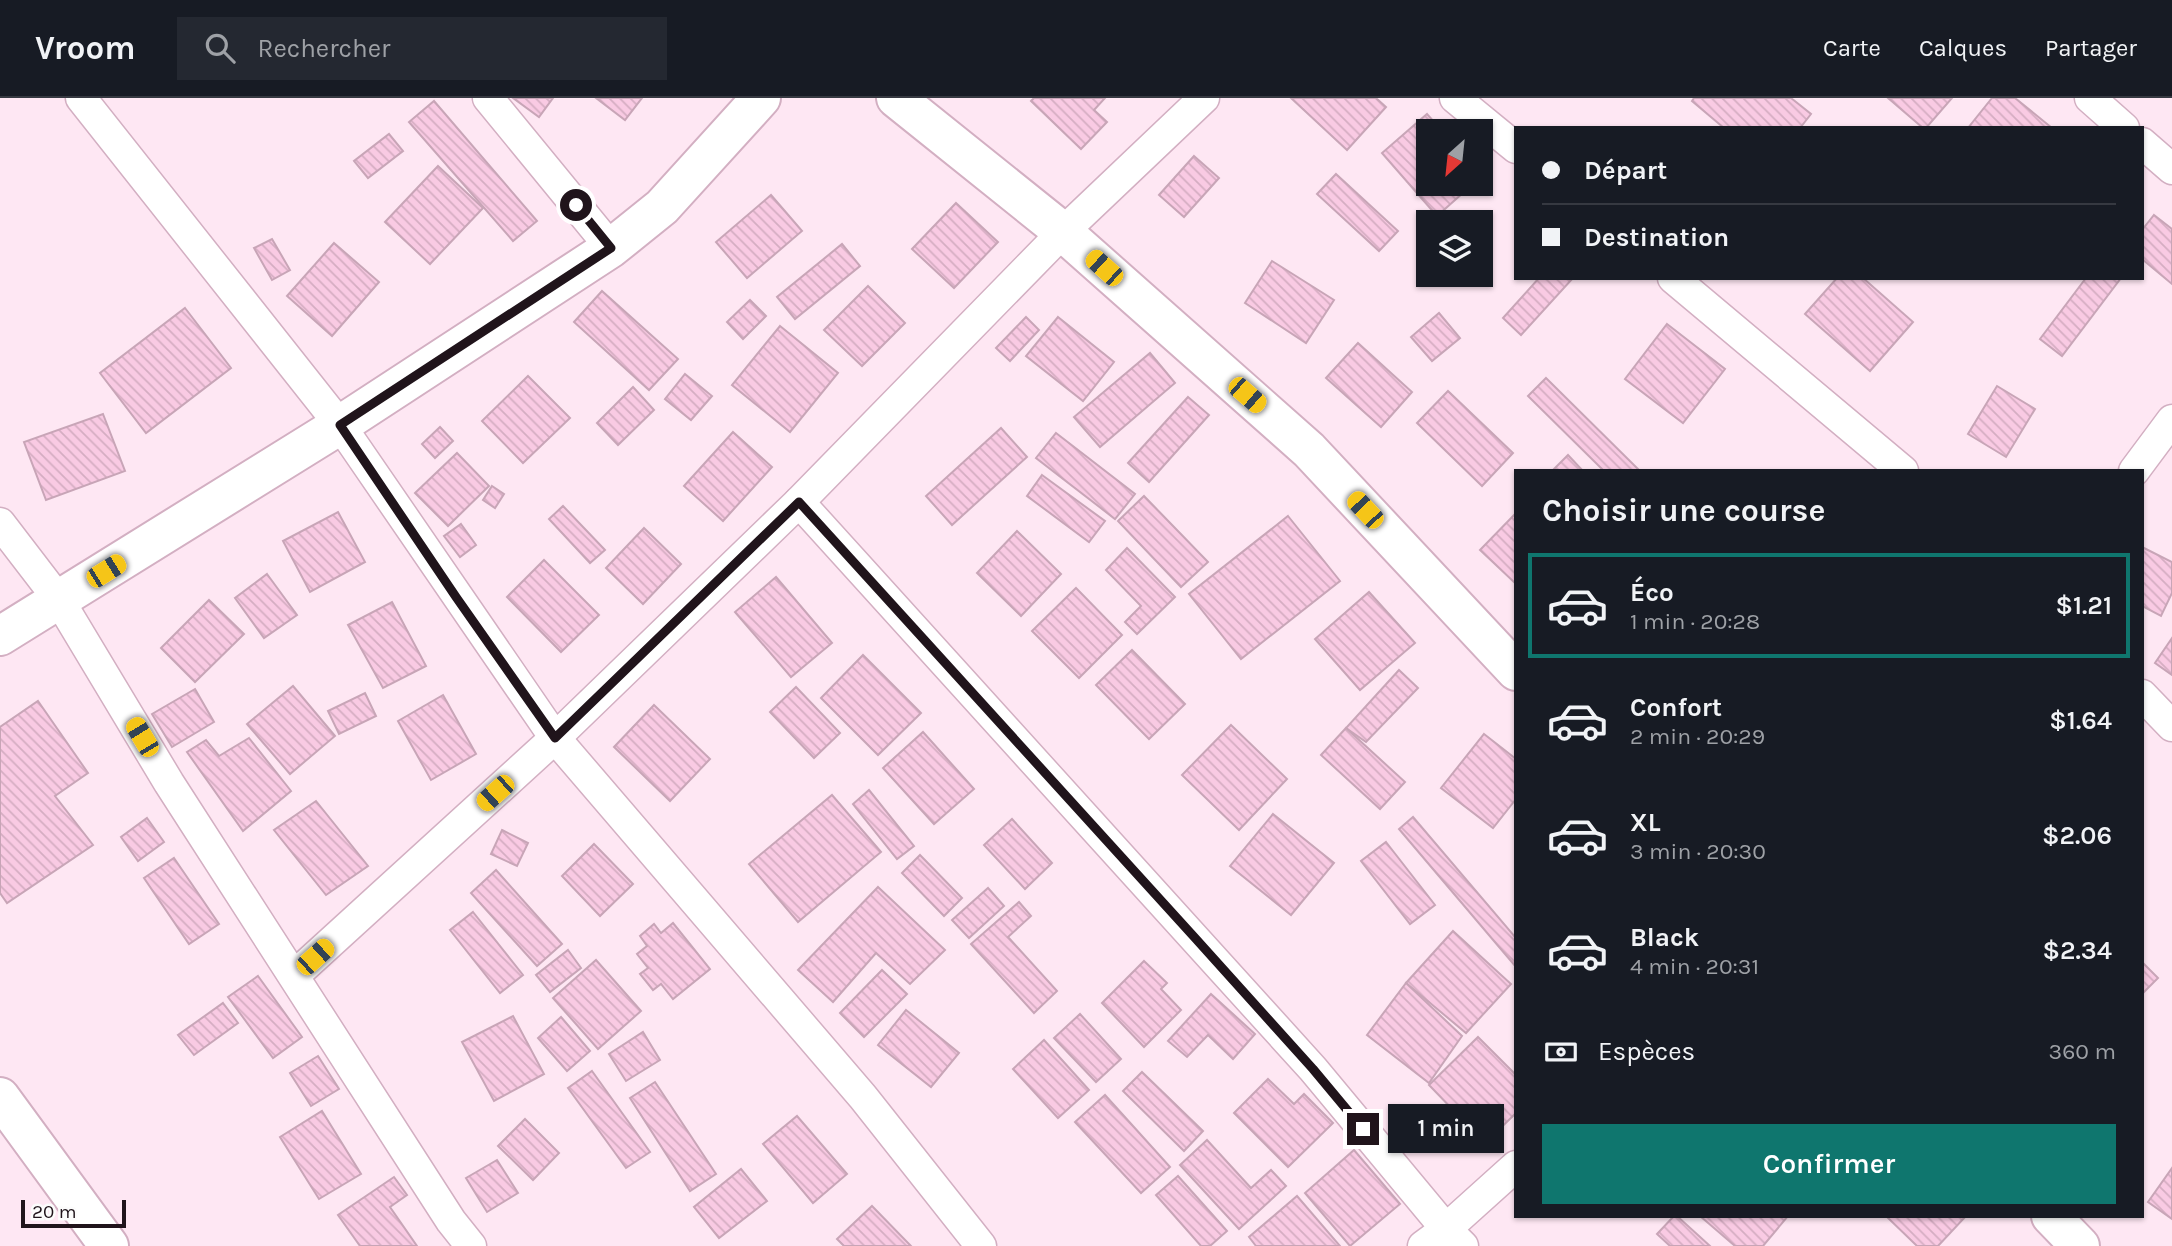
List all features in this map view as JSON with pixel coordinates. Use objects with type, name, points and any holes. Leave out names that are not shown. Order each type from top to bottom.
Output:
[{"type":"street","points":[[81,98],[340,425],[555,738],[863,1097],[981,1246]]},
{"type":"street","points":[[488,98],[611,248]]},
{"type":"street","points":[[0,636],[340,425],[611,248],[662,207],[761,98]]},
{"type":"street","points":[[896,98],[1063,232],[1309,450],[1514,669]]},
{"type":"street","points":[[295,975],[555,738],[799,502],[1063,232],[1204,98]]},
{"type":"street","points":[[1455,98],[1514,146]]},
{"type":"street","points":[[2091,98],[2122,126]]},
{"type":"street","points":[[2144,145],[2172,169]]},
{"type":"street","points":[[1675,280],[1901,469]]},
{"type":"street","points":[[2135,469],[2172,420]]},
{"type":"street","points":[[799,502],[1313,1069],[1444,1240],[1514,1168]]},
{"type":"street","points":[[0,523],[59,600],[169,783],[452,1221],[471,1246]]},
{"type":"street","points":[[2144,697],[2172,726]]},
{"type":"street","points":[[0,1097],[110,1246]]},
{"type":"street","points":[[2052,1218],[2080,1246]]},
{"type":"building","points":[[513,98],[553,98],[539,117]]},
{"type":"building","points":[[596,98],[642,98],[625,120]]},
{"type":"building","points":[[1034,98],[1105,98],[1094,110],[1107,122],[1081,149],[1031,101]]},
{"type":"building","points":[[1291,98],[1376,98],[1386,107],[1347,150]]},
{"type":"building","points":[[1694,98],[1791,98],[1811,114],[1802,126],[1722,126],[1692,101]]},
{"type":"building","points":[[1888,98],[1952,98],[1928,126],[1921,126]]},
{"type":"building","points":[[1992,98],[2015,98],[2050,126],[1970,126]]},
{"type":"building","points":[[434,101],[537,221],[513,241],[409,122]]},
{"type":"building","points":[[1416,124],[1416,192],[1382,153]]},
{"type":"building","points":[[389,134],[403,151],[368,178],[354,161]]},
{"type":"building","points":[[1194,156],[1219,178],[1184,217],[1159,195]]},
{"type":"building","points":[[438,166],[483,208],[430,264],[385,222]]},
{"type":"building","points":[[1336,174],[1398,231],[1379,251],[1317,194]]},
{"type":"building","points":[[771,195],[802,231],[747,278],[716,242]]},
{"type":"building","points":[[1420,196],[1460,196],[1444,210],[1432,210]]},
{"type":"building","points":[[956,203],[998,242],[954,288],[912,249]]},
{"type":"building","points":[[2154,215],[2172,229],[2172,284],[2144,261],[2144,228]]},
{"type":"building","points":[[272,239],[290,270],[272,280],[254,248]]},
{"type":"building","points":[[334,243],[379,282],[332,336],[287,296]]},
{"type":"building","points":[[842,244],[860,266],[795,319],[777,297]]},
{"type":"building","points":[[1272,261],[1334,300],[1306,343],[1245,303]]},
{"type":"building","points":[[1537,280],[1571,280],[1521,335],[1503,318]]},
{"type":"building","points":[[1835,280],[1865,280],[1913,322],[1870,371],[1805,314]]},
{"type":"building","points":[[2084,280],[2119,280],[2062,356],[2040,339]]},
{"type":"building","points":[[868,286],[905,323],[862,366],[824,330]]},
{"type":"building","points":[[602,291],[678,359],[649,390],[574,322]]},
{"type":"building","points":[[750,300],[766,316],[743,339],[727,322]]},
{"type":"building","points":[[185,308],[231,368],[146,433],[100,373]]},
{"type":"building","points":[[1439,313],[1460,338],[1432,361],[1411,337]]},
{"type":"building","points":[[1026,317],[1039,330],[1010,361],[996,348]]},
{"type":"building","points":[[1058,317],[1114,362],[1083,401],[1026,356]]},
{"type":"building","points":[[1667,324],[1725,369],[1683,423],[1625,379]]},
{"type":"building","points":[[780,326],[838,373],[790,432],[732,385]]},
{"type":"building","points":[[1358,343],[1412,392],[1381,427],[1326,378]]},
{"type":"building","points":[[1150,353],[1175,383],[1100,447],[1074,417]]},
{"type":"building","points":[[685,374],[712,396],[691,420],[665,399]]},
{"type":"building","points":[[528,376],[570,418],[523,463],[482,421]]},
{"type":"building","points":[[1546,378],[1638,469],[1602,469],[1528,396]]},
{"type":"building","points":[[1997,386],[2035,409],[2006,457],[1968,434]]},
{"type":"building","points":[[633,387],[654,410],[618,445],[597,423]]},
{"type":"building","points":[[1448,391],[1513,453],[1482,486],[1417,423]]},
{"type":"building","points":[[1188,397],[1209,415],[1149,482],[1128,463]]},
{"type":"building","points":[[103,414],[125,471],[46,500],[24,442]]},
{"type":"building","points":[[440,427],[453,441],[435,458],[422,444]]},
{"type":"building","points":[[1001,428],[1027,457],[952,525],[926,496]]},
{"type":"building","points":[[733,432],[772,467],[723,521],[684,486]]},
{"type":"building","points":[[1056,433],[1135,494],[1115,519],[1036,458]]},
{"type":"building","points":[[457,453],[489,486],[448,526],[415,493]]},
{"type":"building","points":[[1568,455],[1581,469],[1554,469]]},
{"type":"building","points":[[1042,475],[1105,521],[1089,542],[1027,496]]},
{"type":"building","points":[[492,486],[504,494],[495,508],[483,500]]},
{"type":"building","points":[[1144,496],[1208,562],[1181,587],[1118,521]]},
{"type":"building","points":[[563,506],[605,550],[590,563],[549,519]]},
{"type":"building","points":[[338,512],[365,562],[310,592],[283,541]]},
{"type":"building","points":[[1514,515],[1514,582],[1480,550]]},
{"type":"building","points":[[1288,516],[1340,581],[1241,659],[1189,594]]},
{"type":"building","points":[[461,524],[476,545],[460,557],[444,536]]},
{"type":"building","points":[[644,528],[681,564],[643,604],[606,568]]},
{"type":"building","points":[[1017,531],[1061,574],[1021,616],[977,573]]},
{"type":"building","points":[[1127,548],[1175,597],[1137,634],[1125,622],[1141,606],[1106,570]]},
{"type":"building","points":[[2144,548],[2172,562],[2172,593],[2161,616],[2144,607]]},
{"type":"building","points":[[544,560],[599,615],[561,652],[507,597]]},
{"type":"building","points":[[267,574],[297,615],[264,638],[235,598]]},
{"type":"building","points":[[776,577],[832,643],[791,677],[735,612]]},
{"type":"building","points":[[1076,588],[1122,635],[1079,678],[1032,631]]},
{"type":"building","points":[[1369,592],[1415,643],[1360,690],[1315,639]]},
{"type":"building","points":[[209,600],[244,634],[195,682],[161,648]]},
{"type":"building","points":[[392,602],[426,666],[383,688],[348,625]]},
{"type":"building","points":[[2172,638],[2172,675],[2155,663]]},
{"type":"building","points":[[1132,650],[1185,704],[1149,739],[1096,685]]},
{"type":"building","points":[[863,655],[921,713],[878,755],[821,698]]},
{"type":"building","points":[[1399,670],[1418,688],[1366,742],[1346,728]]},
{"type":"building","points":[[293,686],[335,736],[290,774],[247,724]]},
{"type":"building","points":[[796,687],[840,733],[814,758],[770,712]]},
{"type":"building","points":[[195,689],[214,722],[172,747],[152,714]]},
{"type":"building","points":[[365,693],[376,716],[339,734],[328,711]]},
{"type":"building","points":[[443,695],[476,754],[431,780],[398,721]]},
{"type":"building","points":[[38,701],[88,773],[55,796],[93,845],[7,903],[0,893],[0,727]]},
{"type":"building","points":[[654,705],[710,759],[670,801],[614,747]]},
{"type":"building","points":[[1231,725],[1287,779],[1239,830],[1182,775]]},
{"type":"building","points":[[1346,728],[1405,782],[1380,809],[1321,755]]},
{"type":"building","points":[[923,732],[974,789],[934,824],[883,768]]},
{"type":"building","points":[[1484,734],[1514,757],[1514,802],[1493,828],[1441,788]]},
{"type":"building","points":[[249,738],[291,791],[243,831],[187,752],[206,740],[219,756]]},
{"type":"building","points":[[869,790],[914,846],[897,859],[853,804]]},
{"type":"building","points":[[832,795],[881,852],[798,922],[749,864]]},
{"type":"building","points":[[316,801],[368,866],[326,895],[274,830]]},
{"type":"building","points":[[1273,814],[1334,863],[1291,915],[1230,866]]},
{"type":"building","points":[[1413,817],[1514,936],[1514,965],[1399,829]]},
{"type":"building","points":[[147,818],[164,842],[138,861],[121,837]]},
{"type":"building","points":[[1012,819],[1052,863],[1025,889],[984,845]]},
{"type":"building","points":[[502,830],[528,843],[517,866],[491,854]]},
{"type":"building","points":[[1386,842],[1435,905],[1410,924],[1361,861]]},
{"type":"building","points":[[594,844],[633,884],[600,916],[562,876]]},
{"type":"building","points":[[920,855],[962,898],[944,916],[902,873]]},
{"type":"building","points":[[174,858],[219,924],[189,944],[144,878]]},
{"type":"building","points":[[496,870],[562,944],[537,966],[471,893]]},
{"type":"building","points":[[878,887],[945,950],[910,984],[876,953],[833,1002],[798,970]]},
{"type":"building","points":[[988,888],[1004,906],[969,938],[952,920]]},
{"type":"building","points":[[1019,902],[1031,916],[1008,937],[1057,991],[1034,1013],[971,944]]},
{"type":"building","points":[[473,912],[523,975],[500,993],[450,930]]},
{"type":"building","points":[[673,923],[710,969],[673,999],[661,984],[653,990],[640,974],[648,968],[637,954],[647,946],[640,936],[654,924],[661,933]]},
{"type":"building","points":[[1453,931],[1511,984],[1466,1033],[1406,983]]},
{"type":"building","points":[[568,950],[581,968],[550,992],[536,975]]},
{"type":"building","points":[[596,960],[641,1011],[598,1049],[553,998]]},
{"type":"building","points":[[1144,961],[1167,983],[1161,989],[1181,1010],[1144,1047],[1102,1003]]},
{"type":"building","points":[[2144,964],[2158,978],[2144,992]]},
{"type":"building","points":[[882,970],[907,994],[864,1037],[840,1013]]},
{"type":"building","points":[[258,976],[302,1037],[273,1058],[228,997]]},
{"type":"building","points":[[1406,983],[1462,1036],[1429,1083],[1367,1035]]},
{"type":"building","points":[[1211,994],[1255,1034],[1233,1059],[1208,1035],[1187,1057],[1168,1041]]},
{"type":"building","points":[[223,1003],[238,1023],[194,1055],[178,1035]]},
{"type":"building","points":[[906,1010],[959,1053],[931,1087],[878,1045]]},
{"type":"building","points":[[1080,1014],[1121,1059],[1096,1082],[1054,1038]]},
{"type":"building","points":[[513,1016],[544,1074],[494,1101],[462,1042]]},
{"type":"building","points":[[561,1017],[590,1051],[567,1071],[538,1038]]},
{"type":"building","points":[[643,1032],[660,1060],[626,1081],[609,1054]]},
{"type":"building","points":[[1478,1037],[1514,1073],[1514,1115],[1485,1143],[1429,1085]]},
{"type":"building","points":[[1044,1040],[1089,1090],[1058,1118],[1013,1069]]},
{"type":"building","points":[[318,1056],[339,1089],[311,1106],[290,1073]]},
{"type":"building","points":[[592,1071],[650,1152],[626,1168],[568,1088]]},
{"type":"building","points":[[1142,1072],[1203,1131],[1184,1151],[1123,1091]]},
{"type":"building","points":[[1268,1079],[1294,1104],[1304,1094],[1333,1123],[1288,1167],[1234,1113]]},
{"type":"building","points":[[655,1082],[716,1174],[690,1191],[630,1098]]},
{"type":"building","points":[[1105,1095],[1170,1167],[1141,1193],[1075,1122]]},
{"type":"building","points":[[322,1111],[361,1174],[319,1199],[280,1137]]},
{"type":"building","points":[[797,1116],[847,1174],[813,1203],[763,1144]]},
{"type":"building","points":[[525,1119],[559,1153],[533,1180],[498,1146]]},
{"type":"building","points":[[1207,1140],[1251,1188],[1271,1170],[1286,1186],[1239,1229],[1180,1165]]},
{"type":"building","points":[[1354,1150],[1400,1204],[1350,1246],[1305,1193]]},
{"type":"building","points":[[497,1160],[518,1193],[487,1212],[466,1178]]},
{"type":"building","points":[[2172,1168],[2172,1219],[2148,1202]]},
{"type":"building","points":[[741,1169],[767,1201],[719,1238],[694,1207]]},
{"type":"building","points":[[1178,1176],[1227,1231],[1210,1246],[1201,1246],[1156,1195]]},
{"type":"building","points":[[394,1177],[407,1195],[390,1207],[417,1246],[360,1246],[338,1215]]},
{"type":"building","points":[[1297,1196],[1340,1246],[1256,1246],[1249,1237]]},
{"type":"building","points":[[872,1206],[911,1246],[844,1246],[837,1239]]},
{"type":"building","points":[[1672,1218],[1679,1218],[1710,1246],[1670,1246],[1657,1234]]},
{"type":"building","points":[[1702,1218],[1786,1218],[1763,1246],[1735,1246]]},
{"type":"building","points":[[1888,1218],[1964,1218],[1938,1246],[1917,1246]]},
{"type":"route","points":[[576,205],[611,248],[340,425],[555,738],[799,502],[1313,1069],[1363,1129]]}]
